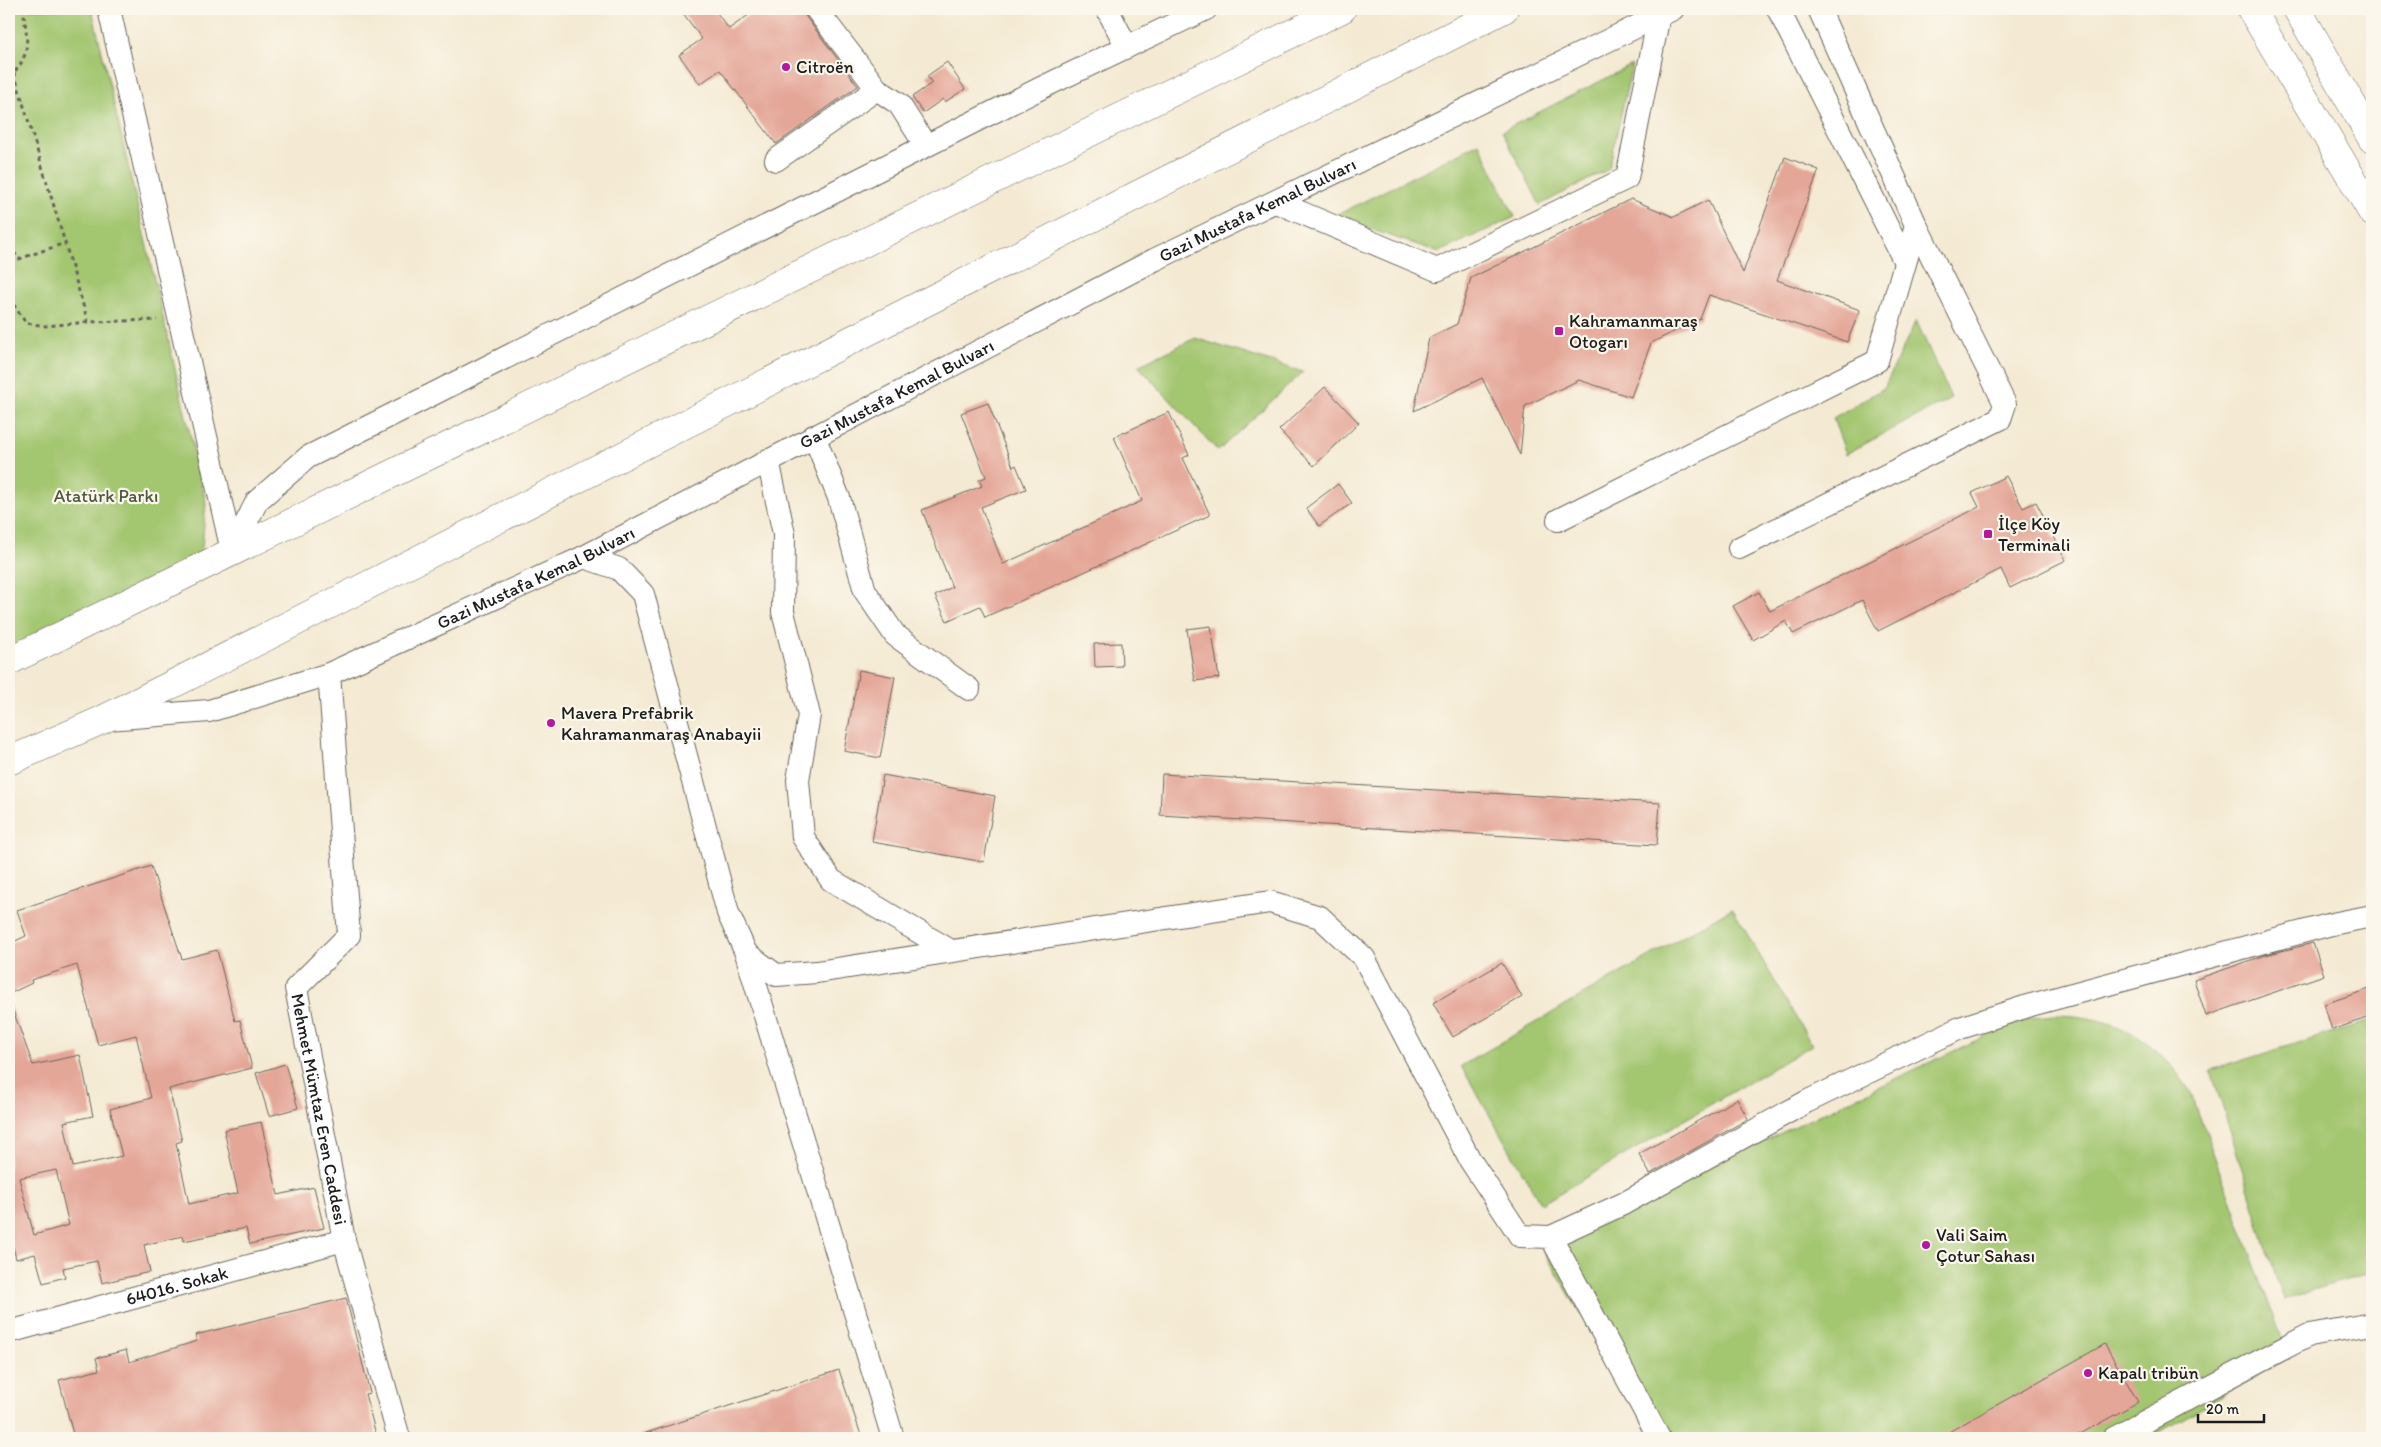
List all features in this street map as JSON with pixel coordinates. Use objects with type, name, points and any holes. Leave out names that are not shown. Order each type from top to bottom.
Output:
[{"type":"main road","points":[[9,662],[232,551],[1342,9]]},
{"type":"main road","name":"Gazi Mustafa Kemal Bulvarı","points":[[9,761],[102,720],[1504,9]]},
{"type":"main road","points":[[2252,9],[2372,212]]},
{"type":"main road","points":[[2296,9],[2372,138]]},
{"type":"street","points":[[109,9],[232,551]]},
{"type":"street","points":[[1106,9],[1128,47]]},
{"type":"street","points":[[232,551],[257,501],[308,457],[926,146],[1206,9]]},
{"type":"street","points":[[1778,9],[1905,262]]},
{"type":"street","points":[[1739,548],[2000,419],[2005,404],[1916,225],[1819,9]]},
{"type":"street","points":[[825,11],[877,89],[899,104],[926,146]]},
{"type":"street","points":[[1276,202],[1437,270],[1627,178],[1666,12]]},
{"type":"street","name":"Gazi Mustafa Kemal Bulvarı","points":[[102,720],[209,710],[329,674],[584,557],[1154,260],[1666,12]]},
{"type":"street","points":[[776,160],[877,89]]},
{"type":"street","points":[[1558,520],[1876,361],[1916,225]]},
{"type":"street","points":[[814,436],[839,498],[865,592],[896,635],[969,689]]},
{"type":"street","points":[[768,460],[784,534],[783,612],[809,715],[798,780],[803,837],[831,880],[951,951]]},
{"type":"street","points":[[584,557],[619,570],[643,594],[728,913],[746,953],[893,1438]]},
{"type":"street","name":"Mehmet Mümtaz Eren Caddesi","points":[[329,674],[350,935],[296,988],[344,1240],[399,1438]]},
{"type":"street","points":[[746,953],[776,974],[817,972],[1270,902],[1320,917],[1364,958],[1470,1160],[1520,1236],[1551,1237],[1623,1204],[1806,1102],[1960,1028],[2031,1005],[2332,924],[2372,916]]},
{"type":"street","points":[[1551,1237],[1659,1438]]},
{"type":"street","name":"64016. Sokak","points":[[9,1332],[344,1240]]},
{"type":"street","points":[[2114,1438],[2308,1335],[2372,1324]]},
{"type":"path","points":[[9,77],[20,67],[28,44],[23,9]]},
{"type":"path","points":[[14,73],[88,322]]},
{"type":"path","points":[[9,246],[19,259],[65,243]]},
{"type":"path","points":[[9,298],[26,323],[46,326],[88,322],[180,320]]},
{"type":"green space","name":"Atatürk Parkı","points":[[9,9],[92,9],[206,503],[201,557],[9,654]]},
{"type":"green space","points":[[1632,65],[1609,169],[1540,205],[1502,131]]},
{"type":"green space","points":[[1479,143],[1515,217],[1439,252],[1333,217]]},
{"type":"green space","points":[[1916,320],[1951,398],[1846,454],[1833,418],[1884,388]]},
{"type":"green space","points":[[1195,338],[1303,372],[1218,451],[1138,366]]},
{"type":"green space","points":[[1732,908],[1812,1045],[1541,1204],[1461,1066]]},
{"type":"green space","points":[[2055,1015],[2078,1016],[2098,1020],[2134,1034],[2165,1059],[2191,1093],[2289,1358],[2149,1438],[1655,1438],[1541,1247],[1998,1030],[2035,1017]]},
{"type":"green space","points":[[2372,1020],[2372,1272],[2283,1300],[2211,1070]]},
{"type":"building","name":"Citroën","points":[[680,9],[714,9],[729,29],[757,9],[803,9],[806,17],[858,86],[776,144],[720,70],[700,84],[679,55],[702,39]]},
{"type":"building","points":[[947,62],[965,89],[945,102],[943,99],[923,113],[912,97],[932,83],[927,76]]},
{"type":"building","name":"Kahramanmaraş Otogarı","points":[[1785,157],[1819,170],[1777,280],[1860,310],[1847,342],[1709,295],[1700,319],[1651,343],[1631,397],[1579,380],[1525,406],[1520,455],[1482,378],[1414,411],[1429,338],[1457,324],[1471,278],[1631,199],[1674,217],[1708,200],[1743,273]]},
{"type":"building","points":[[1325,387],[1359,423],[1314,466],[1279,430]]},
{"type":"building","points":[[988,403],[1013,467],[1016,465],[1026,489],[981,507],[1003,564],[1142,501],[1114,437],[1169,412],[1189,455],[1183,458],[1210,515],[985,617],[980,606],[947,621],[935,596],[952,587],[922,510],[982,486],[979,480],[986,477],[961,413]]},
{"type":"building","name":"İlçe Köy Terminali","points":[[2006,476],[2023,508],[2036,502],[2066,560],[2010,588],[2001,569],[1878,631],[1862,600],[1793,634],[1786,621],[1753,640],[1733,606],[1759,592],[1770,611],[1979,507],[1972,493]]},
{"type":"building","points":[[1338,484],[1352,503],[1319,526],[1306,508]]},
{"type":"building","points":[[1211,626],[1219,678],[1195,681],[1187,629]]},
{"type":"building","points":[[1121,643],[1122,666],[1095,667],[1094,644]]},
{"type":"building","points":[[859,670],[895,677],[880,758],[844,751]]},
{"type":"building","points":[[1162,774],[1660,803],[1657,845],[1160,815]]},
{"type":"building","points":[[883,775],[995,796],[984,862],[872,842]]},
{"type":"building","points":[[151,866],[182,959],[217,950],[235,1021],[240,1020],[252,1068],[169,1089],[182,1141],[176,1143],[189,1204],[238,1193],[224,1130],[261,1122],[278,1195],[314,1187],[324,1228],[250,1244],[246,1228],[184,1241],[183,1236],[144,1245],[150,1272],[102,1283],[97,1261],[63,1268],[65,1277],[43,1283],[35,1254],[16,1259],[9,1231],[9,1005],[11,1005],[33,1065],[80,1055],[93,1116],[64,1122],[73,1167],[122,1156],[110,1109],[151,1098],[136,1035],[98,1045],[77,965],[31,980],[32,983],[9,994],[9,944],[26,936],[17,910]],"holes":[[[56,1170],[69,1225],[34,1235],[19,1178]]]},
{"type":"building","points":[[2313,943],[2324,975],[2206,1016],[2194,980],[2266,955]]},
{"type":"building","points":[[1502,963],[1522,997],[1453,1037],[1433,1003]]},
{"type":"building","points":[[2372,988],[2372,1016],[2332,1030],[2324,1004]]},
{"type":"building","points":[[285,1064],[298,1108],[269,1116],[256,1073]]},
{"type":"building","points":[[1737,1099],[1748,1119],[1650,1174],[1639,1154]]},
{"type":"building","points":[[346,1298],[370,1393],[365,1394],[377,1438],[74,1438],[59,1380],[99,1370],[96,1358],[126,1350],[129,1362],[197,1341],[195,1335]]},
{"type":"building","name":"Kapalı tribün","points":[[2105,1344],[2138,1402],[2073,1438],[1938,1438]]},
{"type":"building","points":[[839,1370],[862,1438],[641,1438],[640,1435]]},
{"type":"place","name":"Citroën","points":[[786,67]]},
{"type":"place","name":"Kahramanmaraş Otogarı","points":[[1559,331]]},
{"type":"place","name":"İlçe Köy Terminali","points":[[1988,534]]},
{"type":"place","name":"Mavera Prefabrik Kahramanmaraş Anabayii","points":[[551,723]]},
{"type":"place","name":"Vali Saim Çotur Sahası","points":[[1926,1245]]},
{"type":"place","name":"Kapalı tribün","points":[[2088,1373]]}]
